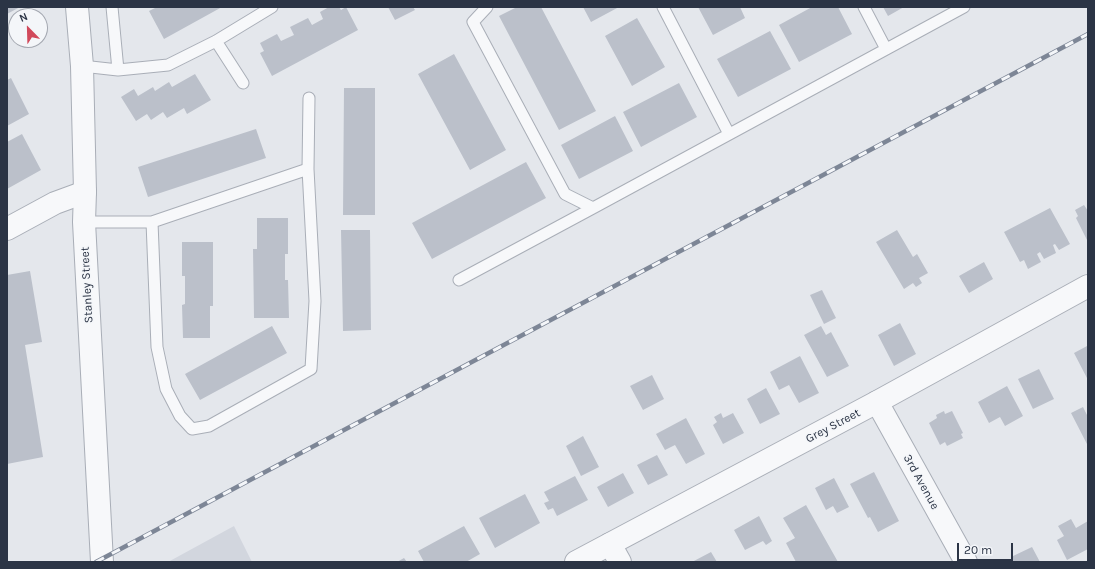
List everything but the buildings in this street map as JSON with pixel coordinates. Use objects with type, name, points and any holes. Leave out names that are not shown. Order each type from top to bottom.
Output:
[{"type":"street","name":"Stanley Street","points":[[77,7],[82,66],[85,192],[84,222],[102,562]]},
{"type":"street","points":[[7,229],[55,203],[85,192]]},
{"type":"street","name":"Grey Street","points":[[576,562],[615,553],[877,402],[1088,286]]},
{"type":"street","name":"3rd Avenue","points":[[877,402],[966,562]]},
{"type":"lane","points":[[112,7],[118,70]]},
{"type":"lane","points":[[82,66],[118,70],[168,65],[216,41],[272,7]]},
{"type":"lane","points":[[487,7],[473,22],[565,194],[592,208]]},
{"type":"lane","points":[[663,7],[729,134]]},
{"type":"lane","points":[[864,7],[886,49]]},
{"type":"lane","points":[[459,280],[964,7]]},
{"type":"lane","points":[[216,41],[243,83]]},
{"type":"lane","points":[[152,222],[157,347],[166,389],[180,416],[192,429],[209,426],[311,369],[315,301],[308,169],[309,98]]},
{"type":"lane","points":[[84,222],[152,222],[308,169]]},
{"type":"shaded area","points":[[234,526],[252,562],[168,562]]},
{"type":"railway","points":[[96,562],[1088,34]]}]
